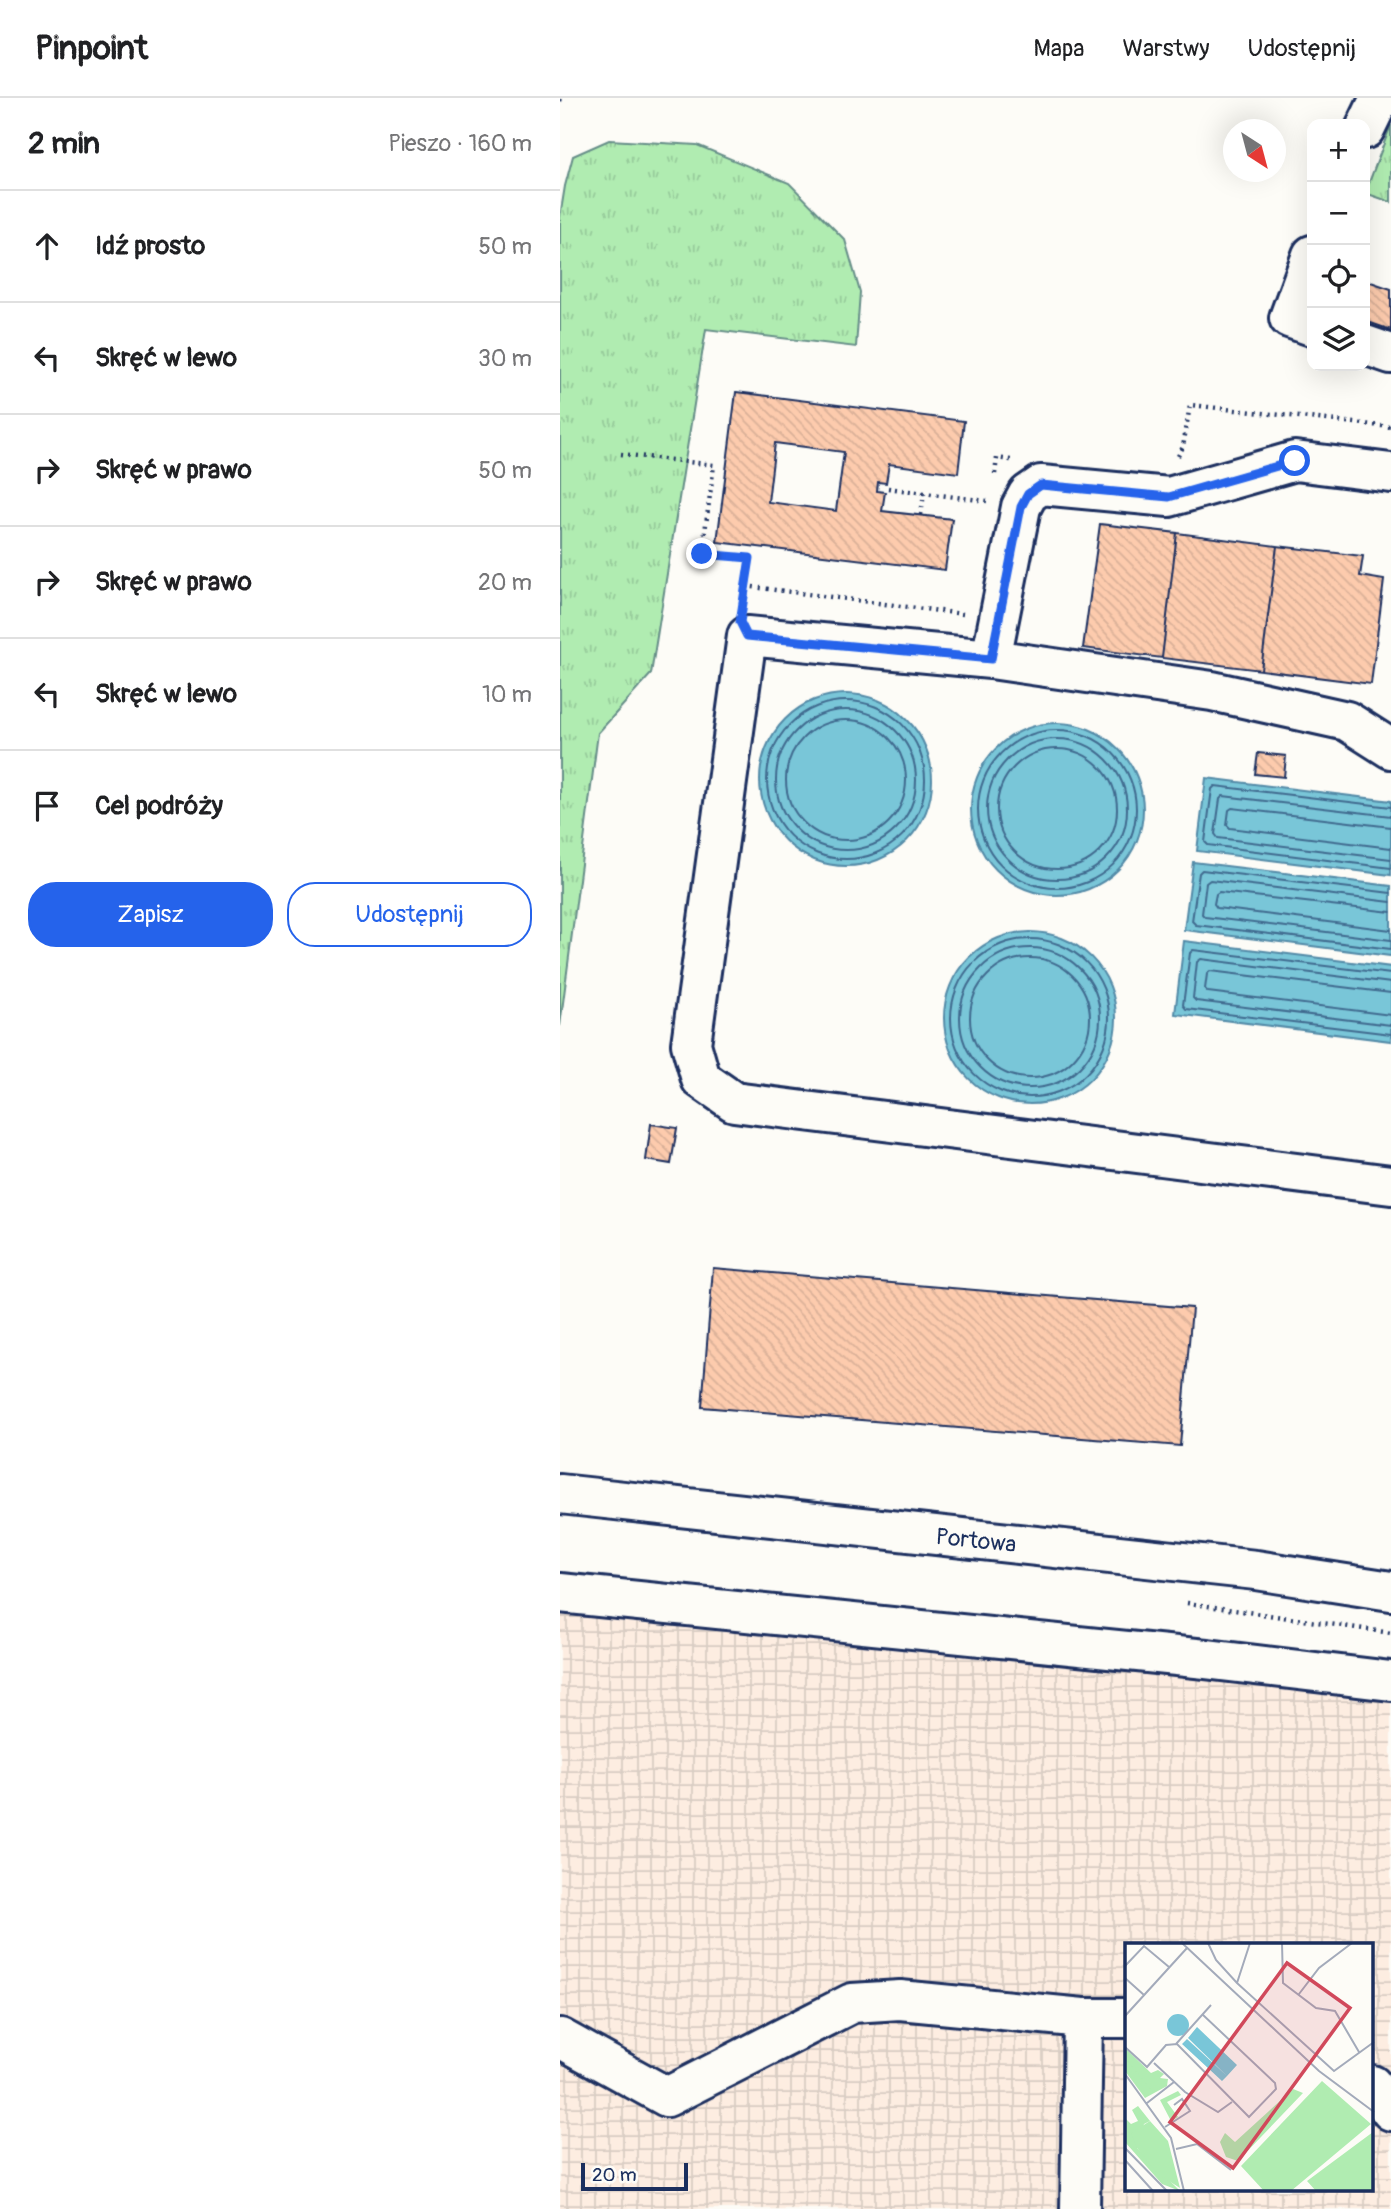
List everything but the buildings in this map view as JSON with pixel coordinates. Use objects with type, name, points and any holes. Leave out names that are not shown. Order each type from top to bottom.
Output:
[{"type":"street","points":[[1370,119],[1380,98]]},
{"type":"street","points":[[1307,269],[1289,318],[1307,324]]},
{"type":"street","points":[[1370,347],[1391,354]]},
{"type":"street","points":[[991,659],[1021,507],[1028,494],[1041,485],[1169,497],[1295,461],[1391,473]]},
{"type":"street","points":[[1391,749],[1347,721],[1212,691],[991,659],[747,636],[691,1044],[701,1079],[734,1102],[1391,1185]]},
{"type":"street","name":"Portowa","points":[[560,1494],[1245,1569],[1391,1591]]},
{"type":"street","points":[[560,1592],[1206,1659],[1391,1681]]},
{"type":"street","points":[[560,2038],[667,2097],[852,2003],[900,2000],[1083,2018],[1125,2018]]},
{"type":"street","points":[[1080,2209],[1083,2018]]},
{"type":"street","points":[[1374,2088],[1391,2111]]},
{"type":"path","points":[[621,454],[714,465],[702,554],[750,558],[740,622],[747,636]]},
{"type":"path","points":[[888,488],[988,501]]},
{"type":"path","points":[[921,516],[923,493]]},
{"type":"path","points":[[745,586],[971,615]]},
{"type":"shaded area","points":[[560,1572],[1391,1662],[1391,2209],[560,2209]]},
{"type":"green space","points":[[1391,125],[1391,202],[1370,195],[1370,180]]},
{"type":"green space","points":[[609,140],[697,145],[789,183],[845,240],[860,292],[856,347],[706,329],[651,674],[598,733],[560,1026],[560,217],[573,156]]},
{"type":"water","points":[[846,694],[879,700],[907,719],[926,747],[932,780],[926,813],[907,841],[879,860],[846,866],[813,860],[785,841],[766,813],[760,780],[766,747],[785,719],[813,700]]},
{"type":"water","points":[[1057,723],[1090,729],[1118,748],[1137,776],[1143,809],[1137,842],[1118,870],[1090,889],[1057,895],[1024,889],[996,870],[977,842],[971,809],[977,776],[996,748],[1024,729]]},
{"type":"water","points":[[1206,778],[1391,801],[1391,875],[1197,851]]},
{"type":"water","points":[[1193,862],[1391,886],[1391,956],[1184,930]]},
{"type":"water","points":[[1030,932],[1063,938],[1091,957],[1110,985],[1116,1018],[1110,1051],[1091,1079],[1063,1098],[1030,1104],[997,1098],[969,1079],[950,1051],[944,1018],[950,985],[969,957],[997,938]]},
{"type":"water","points":[[1184,941],[1391,967],[1391,1041],[1175,1014]]},
{"type":"route","points":[[702,554],[750,558],[740,622],[747,636],[991,659],[1021,507],[1028,494],[1041,485],[1169,497],[1295,461]]}]
